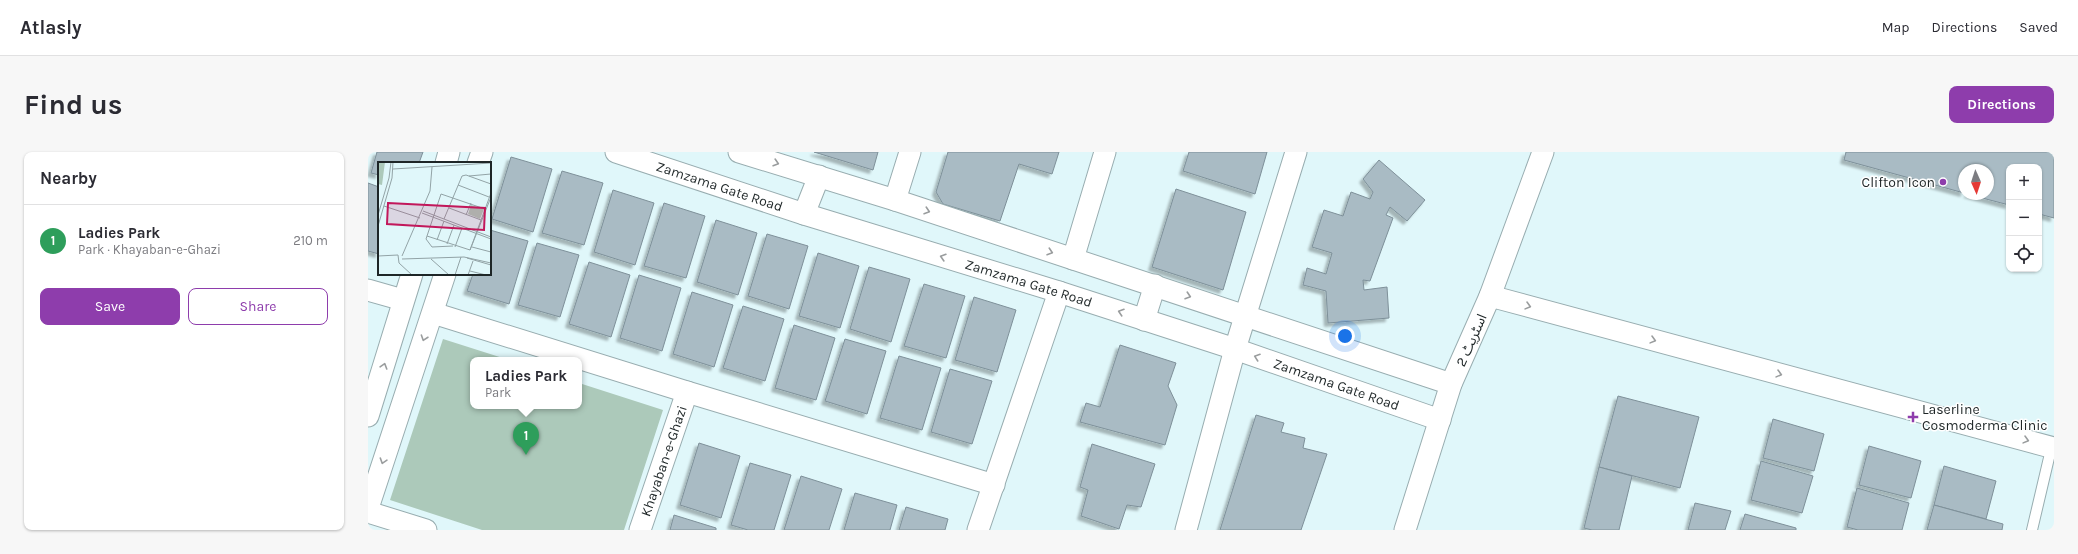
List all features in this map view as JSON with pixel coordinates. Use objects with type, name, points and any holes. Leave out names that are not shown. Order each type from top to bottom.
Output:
[{"type":"street","points":[[446,162],[450,152]]},
{"type":"street","points":[[478,162],[482,152]]},
{"type":"street","name":"Zamzama Gate Road","points":[[616,152],[804,214],[1059,292],[1235,349],[1440,420]]},
{"type":"street","points":[[895,200],[910,152]]},
{"type":"street","points":[[1073,259],[1105,152]]},
{"type":"street","points":[[1186,530],[1235,349],[1247,316],[1296,152]]},
{"type":"street","name":"اسٹریٹ 2","points":[[1405,530],[1451,384],[1490,296],[1543,152]]},
{"type":"street","points":[[746,153],[1155,285],[1451,384]]},
{"type":"street","points":[[804,214],[819,176]]},
{"type":"street","points":[[402,404],[371,408],[412,275]]},
{"type":"street","points":[[368,508],[445,275]]},
{"type":"street","points":[[1144,320],[1155,285]]},
{"type":"street","points":[[368,290],[403,300]]},
{"type":"street","points":[[978,530],[1059,292]]},
{"type":"street","points":[[1490,296],[2053,445]]},
{"type":"street","points":[[433,313],[574,357]]},
{"type":"street","points":[[582,360],[994,485]]},
{"type":"street","name":"Khayaban-e-Ghazi","points":[[640,530],[686,392]]},
{"type":"street","points":[[368,512],[426,530]]},
{"type":"lane","points":[[2032,530],[2053,445]]},
{"type":"green space","points":[[443,339],[500,357],[470,357],[470,409],[582,409],[582,384],[663,410],[624,530],[482,530],[390,500]]},
{"type":"building","points":[[377,152],[423,152],[419,162],[378,162],[378,175],[371,173]]},
{"type":"building","points":[[814,152],[878,152],[873,170]]},
{"type":"building","points":[[948,152],[1059,152],[1052,174],[1019,164],[1000,221],[943,204],[936,192]]},
{"type":"building","points":[[1189,152],[1267,152],[1255,194],[1183,171]]},
{"type":"building","name":"Clifton Icon","points":[[1846,152],[2054,152],[2054,218],[2042,215],[2042,164],[2006,164],[2006,204],[1990,200],[1994,200],[1994,164],[1958,164],[1958,191],[1844,160]]},
{"type":"building","points":[[511,157],[552,169],[533,232],[492,219]]},
{"type":"building","points":[[1379,160],[1425,200],[1407,221],[1390,207],[1386,215],[1393,218],[1370,281],[1363,280],[1364,290],[1387,287],[1389,318],[1328,323],[1326,291],[1303,285],[1307,268],[1326,274],[1332,253],[1312,247],[1324,210],[1343,216],[1351,192],[1370,199],[1373,192],[1363,179]]},
{"type":"building","points":[[562,171],[603,183],[584,245],[542,233]]},
{"type":"building","points":[[368,183],[378,187],[378,254],[368,251]]},
{"type":"building","points":[[1176,189],[1246,212],[1223,290],[1152,267]]},
{"type":"building","points":[[613,190],[654,203],[635,265],[594,252]]},
{"type":"building","points":[[664,203],[705,216],[686,278],[644,266]]},
{"type":"building","points":[[716,220],[757,233],[738,295],[697,282]]},
{"type":"building","points":[[491,230],[528,241],[509,304],[467,291],[473,275],[491,275]]},
{"type":"building","points":[[767,234],[808,246],[789,309],[748,296]]},
{"type":"building","points":[[537,243],[579,255],[560,317],[518,305]]},
{"type":"building","points":[[818,253],[859,266],[840,328],[799,316]]},
{"type":"building","points":[[589,262],[630,275],[611,337],[569,324]]},
{"type":"building","points":[[869,267],[910,279],[891,342],[850,329]]},
{"type":"building","points":[[639,275],[681,288],[662,351],[620,338]]},
{"type":"building","points":[[924,284],[965,296],[946,358],[904,346]]},
{"type":"building","points":[[692,292],[733,305],[714,367],[673,354]]},
{"type":"building","points":[[974,297],[1016,310],[997,372],[955,360]]},
{"type":"building","points":[[743,306],[784,319],[765,381],[723,368]]},
{"type":"building","points":[[794,325],[835,338],[816,400],[775,388]]},
{"type":"building","points":[[845,339],[886,351],[867,414],[825,401]]},
{"type":"building","points":[[1120,345],[1176,363],[1168,386],[1177,405],[1165,445],[1080,422],[1086,403],[1100,407]]},
{"type":"building","points":[[899,356],[941,368],[922,430],[880,418]]},
{"type":"building","points":[[950,369],[992,381],[972,444],[931,432]]},
{"type":"building","points":[[1618,396],[1699,417],[1680,488],[1599,467]]},
{"type":"building","points":[[1256,415],[1284,423],[1281,432],[1305,438],[1303,448],[1327,454],[1301,530],[1220,530]]},
{"type":"building","points":[[1773,419],[1824,434],[1814,471],[1763,458]]},
{"type":"building","points":[[699,443],[740,456],[721,518],[680,505]]},
{"type":"building","points":[[1092,444],[1155,464],[1141,507],[1127,505],[1119,529],[1081,516],[1088,490],[1080,487]]},
{"type":"building","points":[[1869,446],[1921,461],[1911,498],[1859,485]]},
{"type":"building","points":[[1761,461],[1813,476],[1802,513],[1751,500]]},
{"type":"building","points":[[750,463],[791,475],[774,530],[748,530],[731,525]]},
{"type":"building","points":[[1944,466],[1996,481],[1986,519],[1934,505]]},
{"type":"building","points":[[1599,467],[1632,476],[1619,530],[1592,530],[1584,528]]},
{"type":"building","points":[[801,476],[842,489],[829,530],[784,530]]},
{"type":"building","points":[[1857,488],[1909,503],[1902,530],[1858,530],[1847,527]]},
{"type":"building","points":[[855,493],[897,505],[890,530],[844,530]]},
{"type":"building","points":[[1695,503],[1731,511],[1725,530],[1688,530]]},
{"type":"building","points":[[1934,505],[2003,524],[2002,530],[1927,530]]},
{"type":"building","points":[[906,507],[948,519],[945,530],[899,530]]},
{"type":"building","points":[[1745,514],[1796,528],[1796,530],[1740,530]]},
{"type":"building","points":[[674,515],[716,528],[716,530],[670,530]]},
{"type":"place","name":"Clifton Icon","points":[[1943,182]]},
{"type":"place","name":"Laserline Cosmoderma Clinic","points":[[1913,417]]},
{"type":"place","name":"Ladies Park","points":[[526,455]]}]
